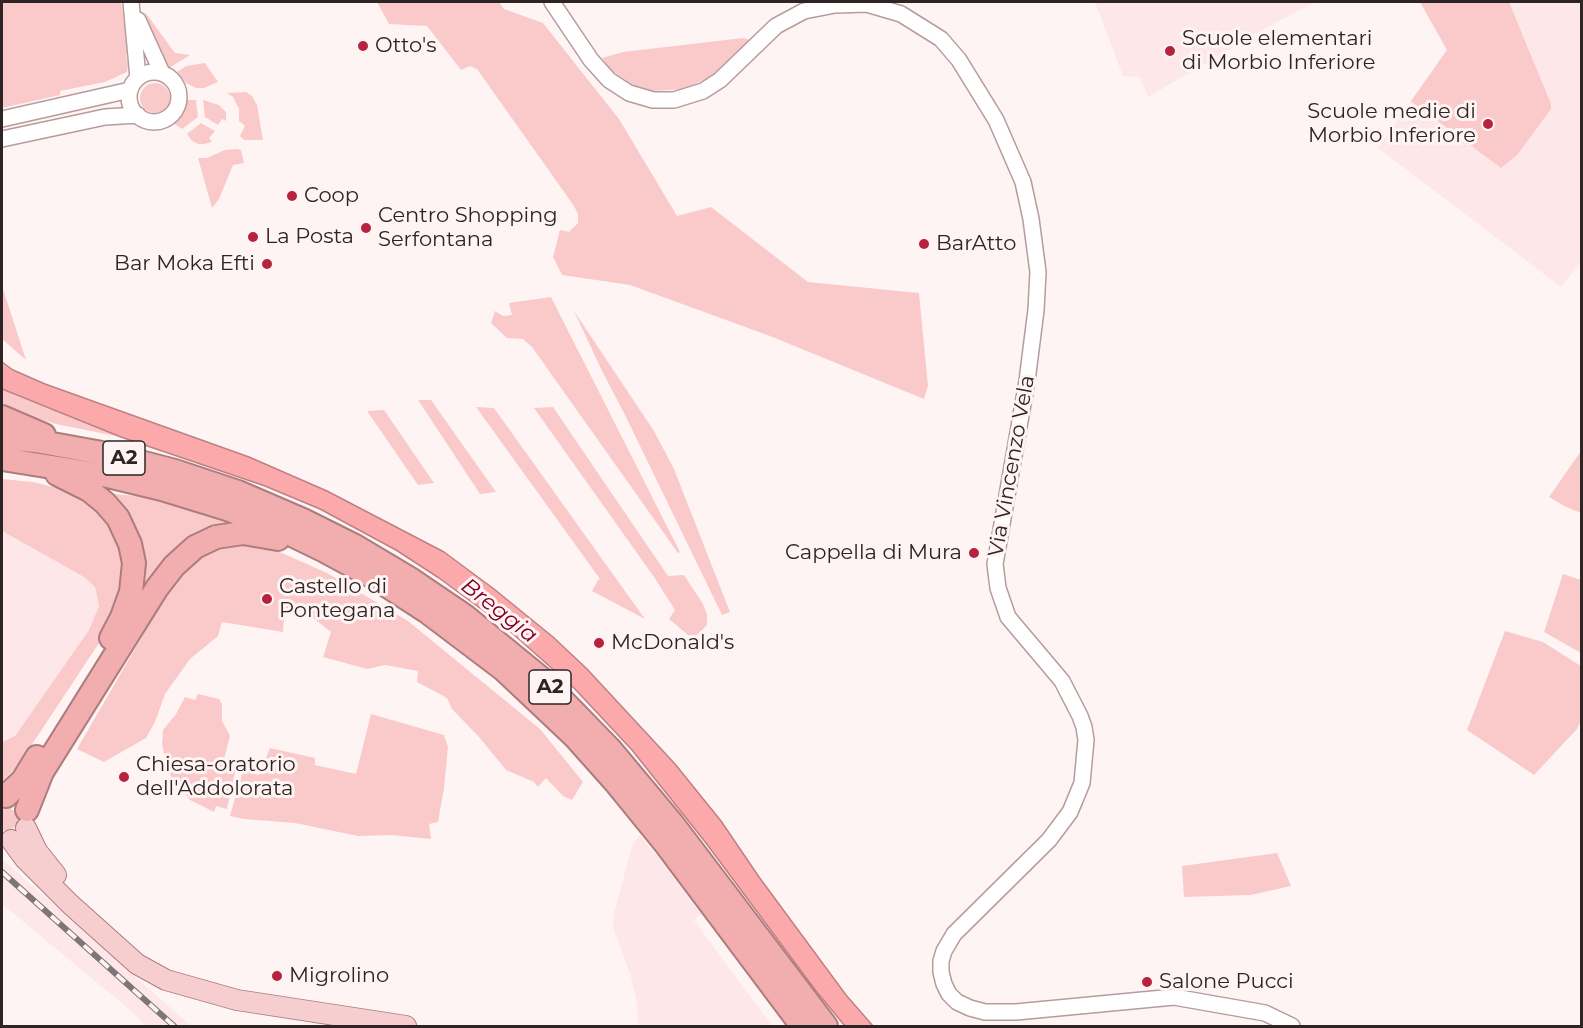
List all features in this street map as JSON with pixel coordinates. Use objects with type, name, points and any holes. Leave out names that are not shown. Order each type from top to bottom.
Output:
[{"type":"highway","points":[[2,417],[72,447]]},
{"type":"highway","name":"A2","points":[[2,438],[72,447],[144,462],[238,492],[303,520],[355,546],[412,580],[493,638],[565,702],[632,774],[826,1026]]},
{"type":"highway","name":"A2","points":[[2,459],[108,476],[193,498],[254,519],[323,550],[402,595],[451,629],[512,677],[575,737],[650,825],[802,1026]]},
{"type":"highway","points":[[4,796],[27,774],[106,646],[127,605],[134,573],[130,544],[123,526],[112,510],[89,490],[33,463]]},
{"type":"highway","points":[[17,830],[49,762],[165,577],[189,551],[216,537],[243,533],[262,535],[323,550]]},
{"type":"main road","points":[[4,796],[22,802],[17,830],[25,859],[69,904],[137,964],[166,980],[259,1004],[406,1026]]},
{"type":"street","name":"Via Vincenzo Vela","points":[[552,2],[591,60],[609,80],[629,93],[653,100],[674,100],[703,91],[720,80],[776,26],[804,11],[836,5],[867,4],[902,14],[942,39],[959,60],[996,120],[1023,182],[1033,227],[1038,272],[1036,310],[1027,381],[995,564],[998,588],[1008,617],[1062,681],[1080,716],[1086,740],[1082,783],[1070,812],[1049,840],[954,934],[944,951],[942,961],[941,972],[944,984],[949,994],[957,1002],[985,1012],[1016,1012],[1174,997],[1265,1013],[1292,1026]]},
{"type":"street","points":[[131,3],[162,73]]},
{"type":"street","points":[[2,119],[134,84],[150,72],[162,73],[173,80],[177,86],[179,97],[176,109],[168,117],[157,121],[144,119],[138,115],[130,101],[134,84],[131,3]]},
{"type":"street","points":[[2,138],[105,117],[138,115]]},
{"type":"shaded area","points":[[2,2],[121,2],[130,52],[126,54],[127,72],[105,82],[60,91],[60,95],[2,108]]},
{"type":"shaded area","points":[[377,2],[499,2],[504,9],[543,23],[619,119],[677,216],[711,207],[808,282],[919,293],[928,386],[924,399],[770,336],[630,285],[562,275],[553,257],[560,230],[569,232],[578,223],[578,214],[574,206],[477,69],[470,66],[461,70],[427,26],[389,24]]},
{"type":"shaded area","name":"Scuole elementari di Morbio Inferiore","points":[[1095,2],[1316,2],[1269,26],[1148,97],[1140,77],[1123,76]]},
{"type":"shaded area","name":"Scuole medie di Morbio Inferiore","points":[[1420,2],[1581,2],[1581,263],[1561,287],[1378,148],[1447,50]]},
{"type":"shaded area","points":[[1420,2],[1509,2],[1551,104],[1551,109],[1517,155],[1501,168],[1411,101],[1447,50]]},
{"type":"shaded area","points":[[145,12],[175,53],[190,55],[169,68],[153,38]]},
{"type":"shaded area","points":[[743,38],[751,40],[721,69],[685,89],[653,91],[636,87],[611,70],[602,58],[623,52]]},
{"type":"shaded area","points":[[205,63],[218,82],[204,88],[196,88],[186,83],[177,72],[186,66]]},
{"type":"shaded area","points":[[155,83],[161,84],[169,92],[169,104],[161,112],[155,113],[149,112],[141,104],[140,98],[141,92],[149,84]]},
{"type":"shaded area","points":[[246,92],[252,96],[257,105],[263,140],[244,140],[240,136],[245,126],[239,121],[239,109],[233,97],[227,93]]},
{"type":"shaded area","points":[[185,100],[196,100],[198,117],[182,129],[173,123],[185,106]]},
{"type":"shaded area","points":[[203,100],[219,105],[226,112],[226,121],[222,119],[218,125],[205,117]]},
{"type":"shaded area","points":[[201,123],[215,131],[209,138],[212,142],[198,144],[192,141],[187,134]]},
{"type":"shaded area","points":[[225,150],[241,150],[244,163],[233,165],[219,199],[212,208],[198,158],[207,158]]},
{"type":"shaded area","points":[[2,286],[18,335],[26,360],[2,339]]},
{"type":"shaded area","points":[[551,297],[680,552],[678,553],[532,347],[523,339],[507,338],[491,323],[495,311],[503,316],[512,315],[509,303]]},
{"type":"shaded area","points":[[574,311],[654,431],[674,469],[730,612],[722,615]]},
{"type":"shaded area","points":[[2,389],[121,437],[56,424],[6,409],[2,406]]},
{"type":"shaded area","points":[[418,400],[431,400],[496,492],[480,494]]},
{"type":"shaded area","points":[[476,407],[494,408],[645,619],[592,591],[600,579]]},
{"type":"shaded area","points":[[553,407],[668,576],[684,575],[703,604],[707,615],[707,625],[697,635],[688,635],[669,619],[675,610],[654,577],[534,408]]},
{"type":"shaded area","points":[[384,410],[434,483],[418,485],[367,411]]},
{"type":"shaded area","points":[[1581,451],[1581,513],[1549,497]]},
{"type":"shaded area","points":[[2,479],[33,482],[65,490],[102,510],[123,547],[124,585],[103,637],[23,758],[2,781],[2,742],[15,736],[89,630],[99,606],[95,587],[84,577],[2,531]]},
{"type":"shaded area","points":[[115,494],[147,497],[238,526],[210,532],[132,618]]},
{"type":"shaded area","points":[[2,531],[84,577],[95,587],[99,606],[89,630],[15,736],[2,742]]},
{"type":"shaded area","points":[[245,543],[261,545],[327,573],[408,621],[540,729],[583,782],[572,800],[563,796],[546,778],[538,787],[534,782],[506,770],[452,709],[447,698],[417,682],[418,671],[385,665],[367,669],[323,657],[331,632],[303,610],[284,616],[283,632],[222,622],[218,636],[190,659],[165,694],[155,722],[146,738],[104,762],[77,749],[176,578],[195,559],[213,549]]},
{"type":"shaded area","points":[[1563,574],[1581,580],[1581,653],[1544,632]]},
{"type":"shaded area","points":[[1505,631],[1543,642],[1581,666],[1581,721],[1577,729],[1534,775],[1467,730]]},
{"type":"shaded area","points":[[198,694],[219,699],[222,704],[222,721],[230,736],[223,763],[236,768],[227,809],[216,806],[214,812],[190,800],[174,781],[168,771],[162,744],[163,730],[176,714],[185,697],[195,700]]},
{"type":"shaded area","points":[[371,714],[444,735],[448,747],[444,788],[438,822],[429,824],[431,839],[391,835],[358,836],[295,823],[230,816],[243,770],[259,775],[270,748],[315,758],[315,765],[356,774]]},
{"type":"shaded area","points":[[8,806],[17,814],[18,822],[14,828],[6,831],[2,830],[2,807]]},
{"type":"shaded area","points":[[640,836],[701,914],[694,920],[772,1026],[638,1026],[637,1003],[631,977],[613,927],[614,913],[633,843]]},
{"type":"shaded area","points":[[1277,853],[1291,886],[1251,895],[1184,897],[1182,866]]},
{"type":"shaded area","points":[[2,859],[191,1026],[146,1026],[130,1010],[2,904]]},
{"type":"water","name":"Breggia","points":[[2,362],[13,370],[45,384],[249,457],[327,491],[444,552],[494,589],[553,637],[587,669],[675,764],[721,821],[759,877],[846,995],[873,1026],[845,1026],[632,750],[574,688],[503,625],[396,550],[320,509],[265,486],[121,437],[2,389]]},
{"type":"railway","points":[[2,872],[174,1026]]},
{"type":"place","name":"Otto's","points":[[363,46]]},
{"type":"place","name":"Scuole elementari di Morbio Inferiore","points":[[1170,51]]},
{"type":"place","name":"Scuole medie di Morbio Inferiore","points":[[1488,124]]},
{"type":"place","name":"Coop","points":[[292,196]]},
{"type":"place","name":"Centro Shopping Serfontana","points":[[366,228]]},
{"type":"place","name":"La Posta","points":[[253,237]]},
{"type":"place","name":"BarAtto","points":[[924,244]]},
{"type":"place","name":"Bar Moka Efti","points":[[267,264]]},
{"type":"place","name":"Cappella di Mura","points":[[974,553]]},
{"type":"place","name":"Castello di Pontegana","points":[[267,599]]},
{"type":"place","name":"McDonald's","points":[[599,643]]},
{"type":"place","name":"Chiesa-oratorio dell'Addolorata","points":[[124,777]]},
{"type":"place","name":"Migrolino","points":[[277,976]]},
{"type":"place","name":"Salone Pucci","points":[[1147,982]]}]
